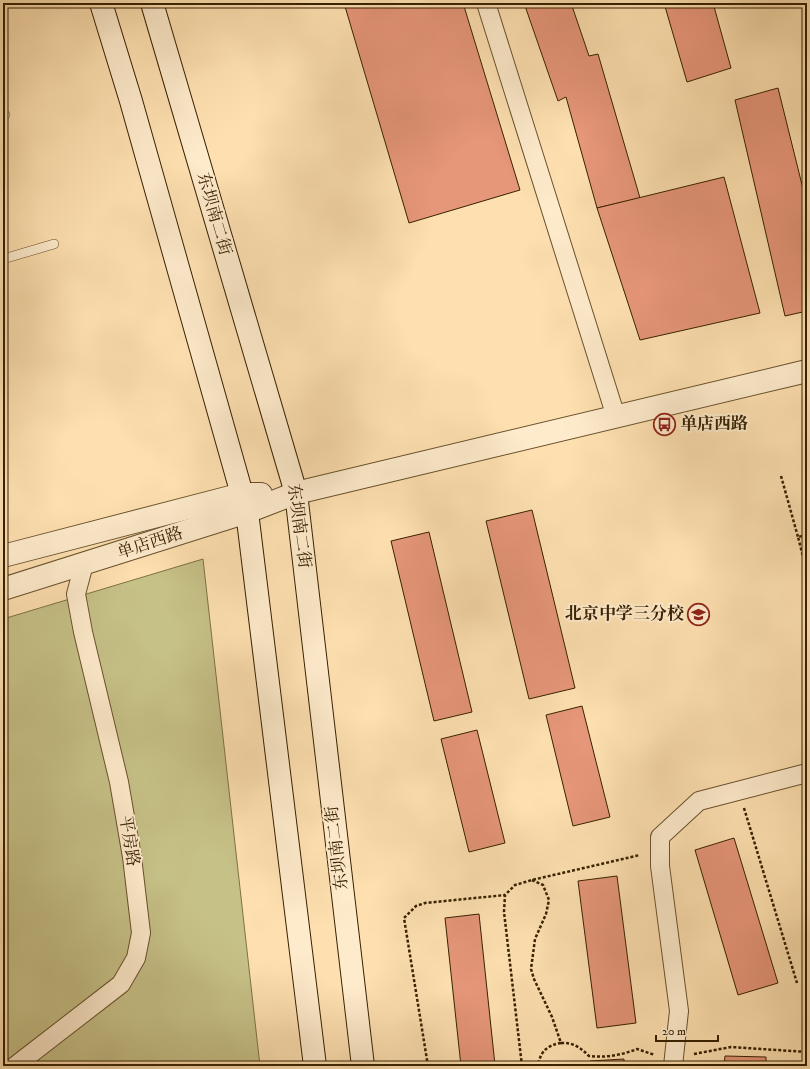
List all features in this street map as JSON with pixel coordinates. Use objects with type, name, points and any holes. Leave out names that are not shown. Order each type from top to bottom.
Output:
[{"type":"main road","points":[[101,3],[131,101],[244,503],[315,1066]]},
{"type":"main road","name":"东坝南二街","points":[[152,3],[296,493],[363,1066]]},
{"type":"main road","name":"单店西路","points":[[3,556],[296,493],[807,371]]},
{"type":"main road","name":"单店西路","points":[[3,589],[84,564],[244,503]]},
{"type":"street","points":[[486,3],[616,417]]},
{"type":"street","name":"平房路","points":[[15,1066],[121,984],[136,958],[141,933],[132,857],[119,782],[83,632],[76,594],[84,564]]},
{"type":"street","points":[[673,1062],[679,1011],[660,866],[660,837],[699,800],[807,772]]},
{"type":"lane","points":[[3,259],[54,244]]},
{"type":"path","points":[[781,476],[807,572]]},
{"type":"path","points":[[798,537],[807,535]]},
{"type":"path","points":[[739,790],[797,983]]},
{"type":"path","points":[[428,1066],[404,918],[416,906],[425,903],[505,895],[515,885],[532,880],[660,850]]},
{"type":"path","points":[[532,880],[543,885],[549,900],[546,914],[535,939],[531,969],[534,979],[552,1017],[561,1043]]},
{"type":"path","points":[[505,895],[504,912],[522,1066]]},
{"type":"path","points":[[538,1066],[541,1056],[547,1047],[552,1044],[561,1043],[573,1044],[581,1048],[589,1056],[604,1056],[626,1053],[637,1048],[673,1062],[731,1047],[807,1052]]},
{"type":"shaded area","points":[[203,559],[260,1066],[3,1066],[3,619]]},
{"type":"building","points":[[344,3],[463,3],[520,190],[409,223]]},
{"type":"building","points":[[524,3],[571,3],[589,56],[598,54],[640,198],[597,208],[566,97],[558,101]]},
{"type":"building","points":[[664,3],[713,3],[731,68],[687,82]]},
{"type":"building","points":[[778,88],[807,205],[807,311],[785,316],[735,100]]},
{"type":"building","points":[[724,177],[760,313],[640,340],[597,208]]},
{"type":"building","points":[[532,510],[575,688],[529,699],[486,521]]},
{"type":"building","points":[[429,532],[472,712],[434,721],[391,541]]},
{"type":"building","points":[[582,706],[610,817],[573,826],[546,715]]},
{"type":"building","points":[[477,730],[505,843],[469,852],[441,739]]},
{"type":"building","points":[[734,838],[778,983],[738,995],[695,850]]},
{"type":"building","points":[[617,876],[636,1023],[597,1028],[578,881]]},
{"type":"building","points":[[479,914],[495,1065],[461,1066],[445,918]]},
{"type":"building","points":[[725,1056],[766,1057],[766,1066],[724,1066]]},
{"type":"building","points":[[624,1059],[624,1066],[590,1066],[590,1061]]},
{"type":"place","name":"单店西路","points":[[665,424]]},
{"type":"place","name":"北京中学三分校","points":[[699,614]]}]
